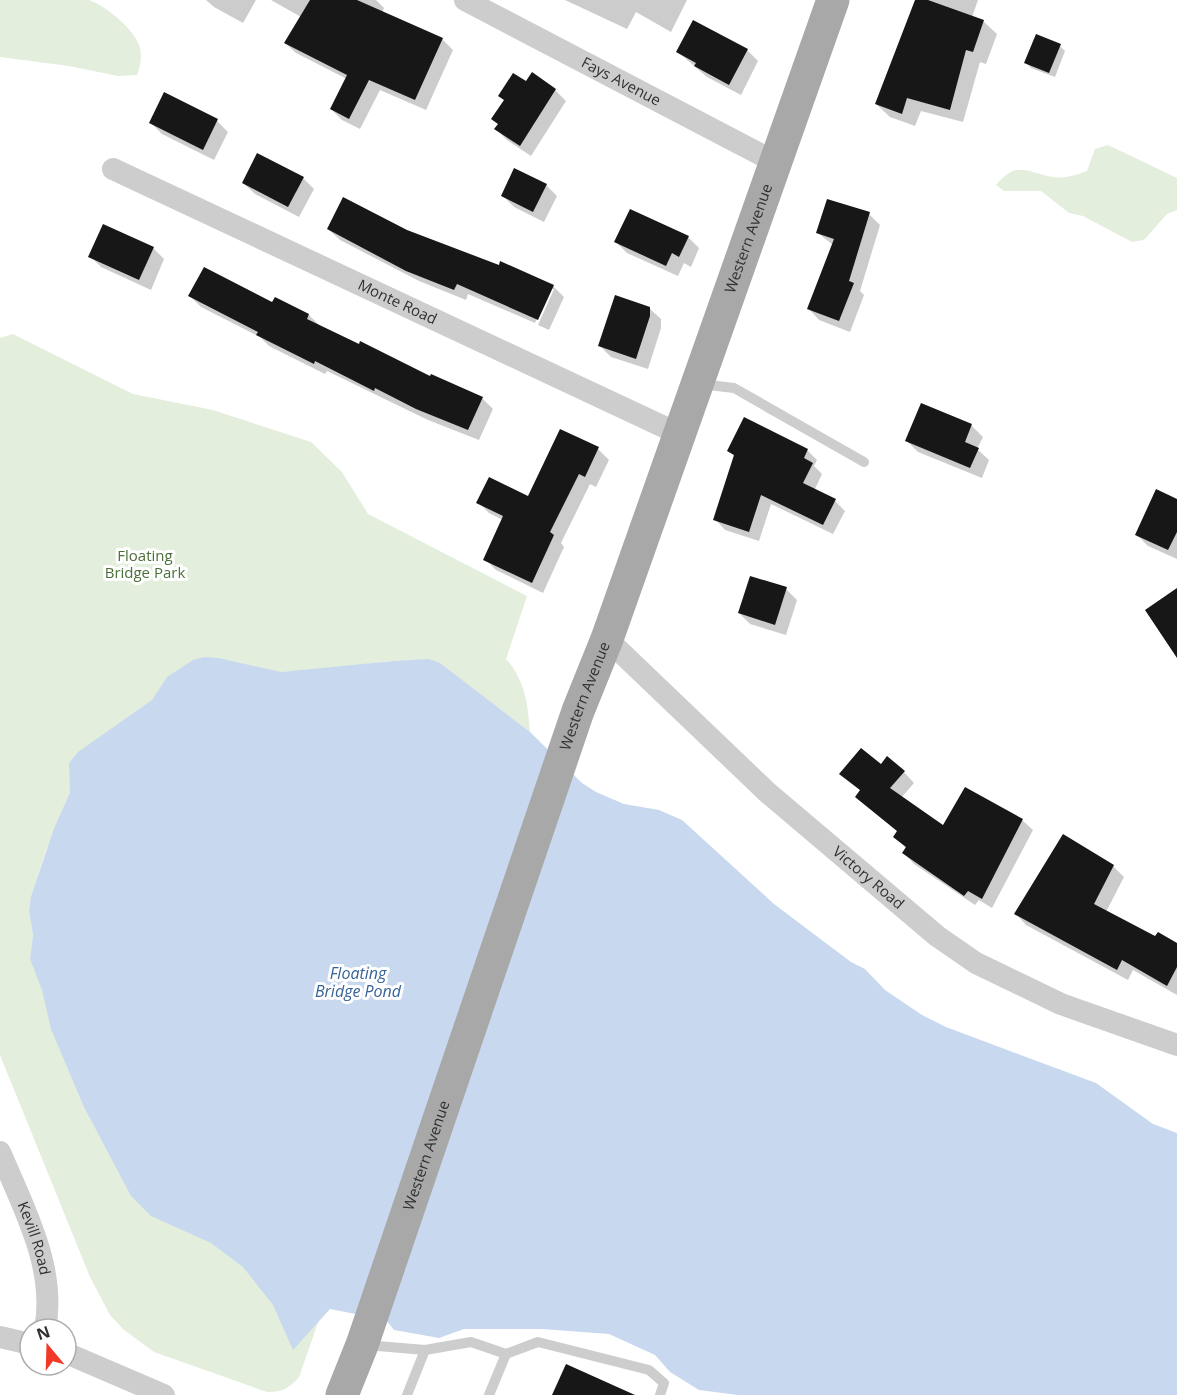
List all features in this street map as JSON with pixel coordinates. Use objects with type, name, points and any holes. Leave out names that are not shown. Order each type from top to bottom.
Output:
[{"type":"main road","name":"Western Avenue","points":[[342,1395],[364,1338],[578,711],[607,639],[832,0]]},
{"type":"street","name":"Fays Avenue","points":[[465,0],[776,162]]},
{"type":"street","name":"Monte Road","points":[[113,169],[679,434]]},
{"type":"street","name":"Victory Road","points":[[607,639],[768,793],[832,850],[937,936],[976,963],[1061,1004],[1177,1046]]},
{"type":"street","name":"Kevill Road","points":[[0,1152],[36,1238],[44,1269],[47,1317]]},
{"type":"street","points":[[0,1337],[18,1341]]},
{"type":"street","points":[[78,1358],[164,1395]]},
{"type":"lane","points":[[697,384],[734,388],[864,462]]},
{"type":"lane","points":[[364,1338],[425,1350],[471,1342],[506,1354],[538,1342],[649,1370],[664,1383],[660,1395]]},
{"type":"lane","points":[[407,1395],[425,1350]]},
{"type":"lane","points":[[489,1395],[506,1354]]},
{"type":"green space","points":[[0,0],[89,0],[95,3],[117,17],[135,37],[141,55],[137,75],[118,76],[69,66],[0,57]]},
{"type":"green space","points":[[1108,145],[1177,178],[1177,210],[1167,214],[1144,240],[1132,242],[1083,216],[1069,213],[1041,191],[1004,191],[996,185],[1010,172],[1016,170],[1057,177],[1087,171],[1095,149]]},
{"type":"green space","name":"Floating Bridge Park","points":[[13,334],[133,394],[213,410],[311,442],[342,472],[368,514],[527,596],[506,659],[517,675],[524,693],[530,732],[470,688],[390,661],[317,670],[281,672],[264,670],[47,848],[31,896],[29,911],[33,935],[30,959],[35,967],[329,1291],[299,1377],[289,1387],[281,1390],[267,1392],[154,1352],[123,1329],[110,1315],[90,1277],[0,1055],[0,338]]},
{"type":"water","name":"Floating Bridge Pond","points":[[204,657],[281,672],[393,661],[429,659],[440,663],[530,732],[582,783],[624,804],[659,810],[682,820],[774,904],[851,962],[865,969],[885,990],[922,1015],[946,1027],[1096,1083],[1153,1124],[1177,1133],[1177,1395],[738,1395],[699,1390],[670,1372],[655,1355],[609,1334],[542,1329],[464,1329],[439,1338],[394,1330],[386,1320],[330,1309],[293,1350],[273,1305],[243,1267],[211,1243],[151,1216],[131,1196],[84,1107],[51,1029],[42,990],[30,959],[33,935],[29,911],[31,896],[55,826],[70,793],[69,763],[78,752],[152,700],[167,677],[193,660]]},
{"type":"building","points":[[310,0],[357,0],[443,38],[415,100],[369,80],[349,119],[330,109],[347,75],[284,43]]},
{"type":"building","points":[[915,0],[928,0],[984,20],[973,52],[966,50],[950,110],[907,98],[902,114],[875,104]]},
{"type":"building","points":[[693,20],[748,49],[729,85],[694,66],[696,63],[676,52]]},
{"type":"building","points":[[1036,34],[1061,44],[1049,73],[1024,63]]},
{"type":"building","points":[[532,72],[556,89],[520,146],[494,129],[498,124],[491,119],[504,100],[498,96],[513,73],[526,81]]},
{"type":"building","points":[[164,92],[218,119],[203,150],[149,123]]},
{"type":"building","points":[[257,153],[304,177],[288,207],[242,183]]},
{"type":"building","points":[[514,168],[547,184],[533,212],[501,196]]},
{"type":"building","points":[[343,197],[407,230],[499,265],[500,261],[554,285],[538,320],[457,284],[454,290],[406,271],[327,229]]},
{"type":"building","points":[[827,199],[870,212],[849,281],[854,283],[839,321],[807,309],[834,239],[816,233]]},
{"type":"building","points":[[630,209],[689,236],[679,257],[672,253],[666,266],[614,242]]},
{"type":"building","points":[[103,224],[154,247],[139,280],[88,257]]},
{"type":"building","points":[[204,267],[272,302],[275,297],[309,314],[307,319],[359,344],[360,341],[430,376],[431,374],[483,397],[468,430],[416,409],[375,388],[374,391],[315,361],[314,364],[256,335],[258,332],[188,296]]},
{"type":"building","points":[[615,295],[650,307],[650,316],[636,359],[598,346]]},
{"type":"building","points":[[921,403],[972,424],[965,442],[979,448],[970,468],[905,441]]},
{"type":"building","points":[[744,417],[808,449],[804,458],[813,463],[803,483],[836,499],[823,525],[761,495],[749,532],[713,520],[734,455],[727,451]]},
{"type":"building","points":[[560,429],[599,447],[585,477],[579,474],[550,532],[554,535],[532,583],[483,560],[503,516],[476,503],[489,477],[528,496]]},
{"type":"building","points":[[1156,489],[1177,499],[1177,532],[1168,550],[1135,535]]},
{"type":"building","points":[[750,576],[787,587],[775,625],[738,613]]},
{"type":"building","points":[[1177,588],[1177,658],[1145,610]]},
{"type":"building","points":[[861,748],[881,764],[887,756],[905,771],[890,788],[943,825],[965,787],[1023,819],[982,899],[968,891],[964,896],[902,853],[906,847],[893,837],[897,831],[855,797],[860,790],[839,774]]},
{"type":"building","points":[[1063,834],[1114,865],[1094,904],[1155,936],[1158,932],[1177,943],[1177,967],[1167,986],[1122,960],[1117,970],[1014,914]]},
{"type":"building","points":[[566,1364],[635,1395],[552,1395]]}]
